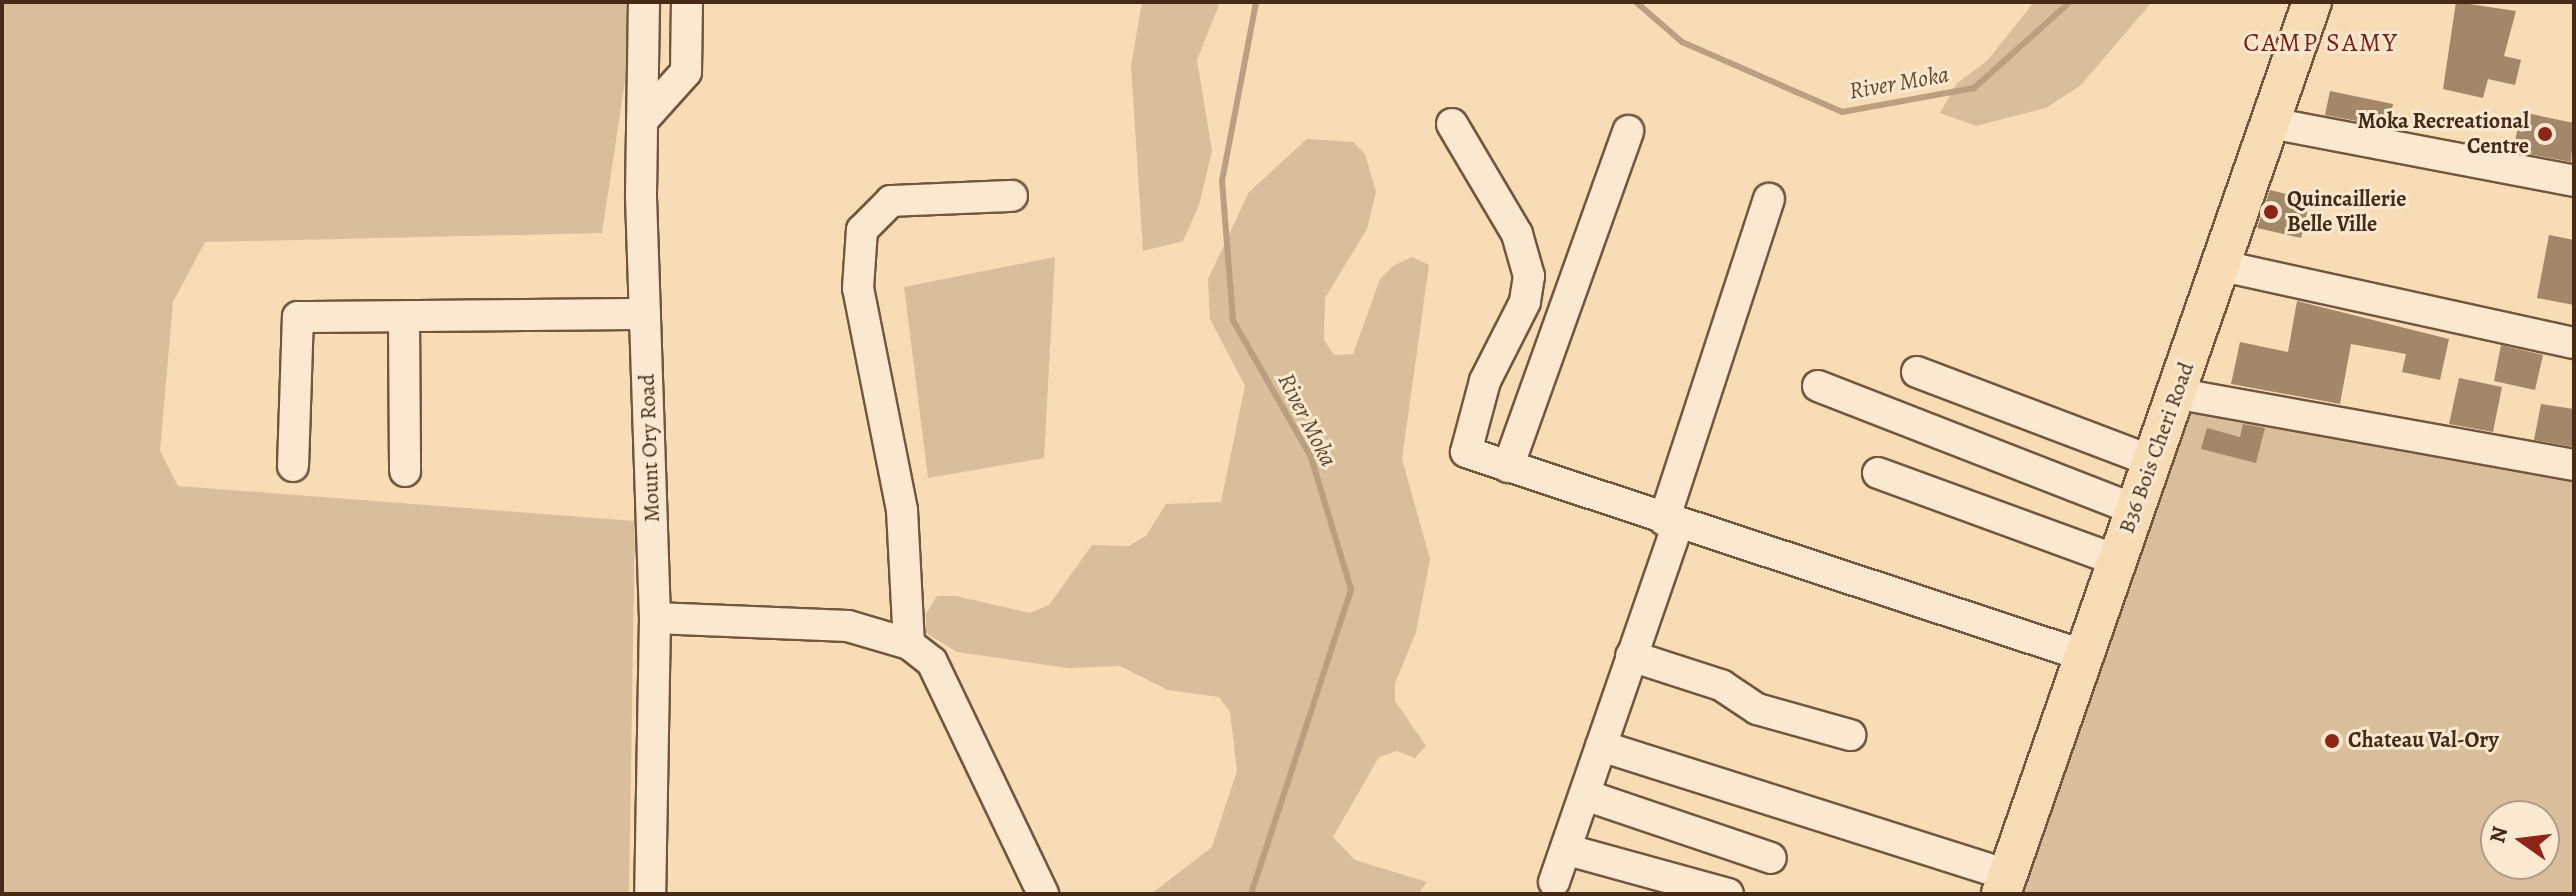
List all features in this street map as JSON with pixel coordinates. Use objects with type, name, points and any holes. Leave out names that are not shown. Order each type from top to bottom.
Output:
[{"type":"main road","name":"B36 Bois Cheri Road","points":[[2004,884],[2151,461],[2179,394],[2312,2]]},
{"type":"street","name":"Mount Ory Road","points":[[644,2],[645,314],[655,618],[650,894]]},
{"type":"street","points":[[642,121],[686,72],[687,2]]},
{"type":"street","points":[[2271,123],[2574,181]]},
{"type":"street","points":[[1452,124],[1517,234],[1528,269],[1525,302],[1491,366],[1464,445],[1470,455],[2082,655]]},
{"type":"street","points":[[1508,467],[1628,131]]},
{"type":"street","points":[[909,644],[902,510],[858,288],[862,230],[891,201],[1012,196]]},
{"type":"street","points":[[1554,882],[1568,850],[1631,656],[1769,199]]},
{"type":"street","points":[[2223,266],[2574,343]]},
{"type":"street","points":[[293,466],[298,317],[404,320],[645,314]]},
{"type":"street","points":[[404,320],[405,471]]},
{"type":"street","points":[[1917,372],[2151,461]]},
{"type":"street","points":[[1818,386],[2134,509]]},
{"type":"street","points":[[2179,394],[2574,465]]},
{"type":"street","points":[[1878,473],[2116,560]]},
{"type":"street","points":[[655,618],[848,626],[909,644],[932,662],[1043,894]]},
{"type":"street","points":[[1631,656],[1721,685],[1757,709],[1850,735]]},
{"type":"street","points":[[1601,746],[2004,884]]},
{"type":"street","points":[[1585,795],[1771,858]]},
{"type":"street","points":[[1568,850],[1728,894]]},
{"type":"shaded area","points":[[2,2],[663,2],[656,39],[626,74],[602,233],[205,242],[173,302],[160,451],[178,486],[635,521],[629,894],[2,894]]},
{"type":"shaded area","points":[[1142,2],[1220,2],[1197,60],[1212,151],[1199,205],[1183,241],[1143,251],[1131,66]]},
{"type":"shaded area","points":[[2034,2],[2152,2],[2081,85],[2046,108],[1976,126],[1940,113],[1957,83],[1987,61]]},
{"type":"shaded area","points":[[1307,139],[1353,142],[1365,154],[1376,192],[1367,229],[1325,298],[1324,340],[1334,355],[1353,354],[1380,279],[1393,266],[1412,257],[1429,265],[1402,459],[1430,559],[1416,632],[1395,684],[1395,701],[1426,746],[1415,758],[1397,751],[1379,757],[1333,837],[1355,860],[1427,882],[1418,894],[1151,894],[1212,847],[1237,771],[1230,712],[1219,697],[1168,690],[1120,666],[1068,668],[957,652],[926,633],[926,614],[937,596],[956,596],[1030,613],[1049,605],[1092,545],[1129,546],[1146,536],[1166,504],[1221,502],[1245,386],[1210,319],[1208,279],[1249,192]]},
{"type":"shaded area","points":[[1055,257],[1044,458],[928,478],[904,287]]},
{"type":"shaded area","points":[[2183,383],[2574,457],[2574,894],[2009,894]]},
{"type":"building","points":[[2456,2],[2516,11],[2504,56],[2521,60],[2515,85],[2488,79],[2483,98],[2443,89]]},
{"type":"building","points":[[2330,91],[2393,104],[2388,127],[2325,115]]},
{"type":"building","name":"Moka Recreational Centre","points":[[2521,112],[2574,123],[2571,162],[2513,151]]},
{"type":"building","points":[[2270,190],[2310,200],[2301,238],[2257,228]]},
{"type":"building","points":[[2549,235],[2574,240],[2574,305],[2537,298]]},
{"type":"building","points":[[2297,301],[2449,339],[2440,380],[2402,372],[2406,354],[2351,344],[2340,404],[2231,384],[2240,342],[2288,352]]},
{"type":"building","points":[[2501,345],[2543,355],[2535,390],[2494,381]]},
{"type":"building","points":[[2459,378],[2502,387],[2493,432],[2449,424]]},
{"type":"building","points":[[2541,404],[2574,409],[2574,447],[2534,440]]},
{"type":"building","points":[[2243,424],[2265,428],[2256,463],[2201,449],[2207,428],[2240,437]]},
{"type":"waterway","name":"River Moka","points":[[1251,894],[1351,589],[1311,457],[1233,320],[1222,181],[1256,2]]},
{"type":"waterway","name":"River Moka","points":[[1636,2],[1682,42],[1842,112],[1974,88],[2070,2]]},
{"type":"place","name":"Moka Recreational Centre","points":[[2545,134]]},
{"type":"place","name":"Quincaillerie Belle Ville","points":[[2271,212]]},
{"type":"place","name":"Chateau Val-Ory","points":[[2332,741]]},
{"type":"district","name":"CAMP SAMY","points":[[2321,43]]}]
